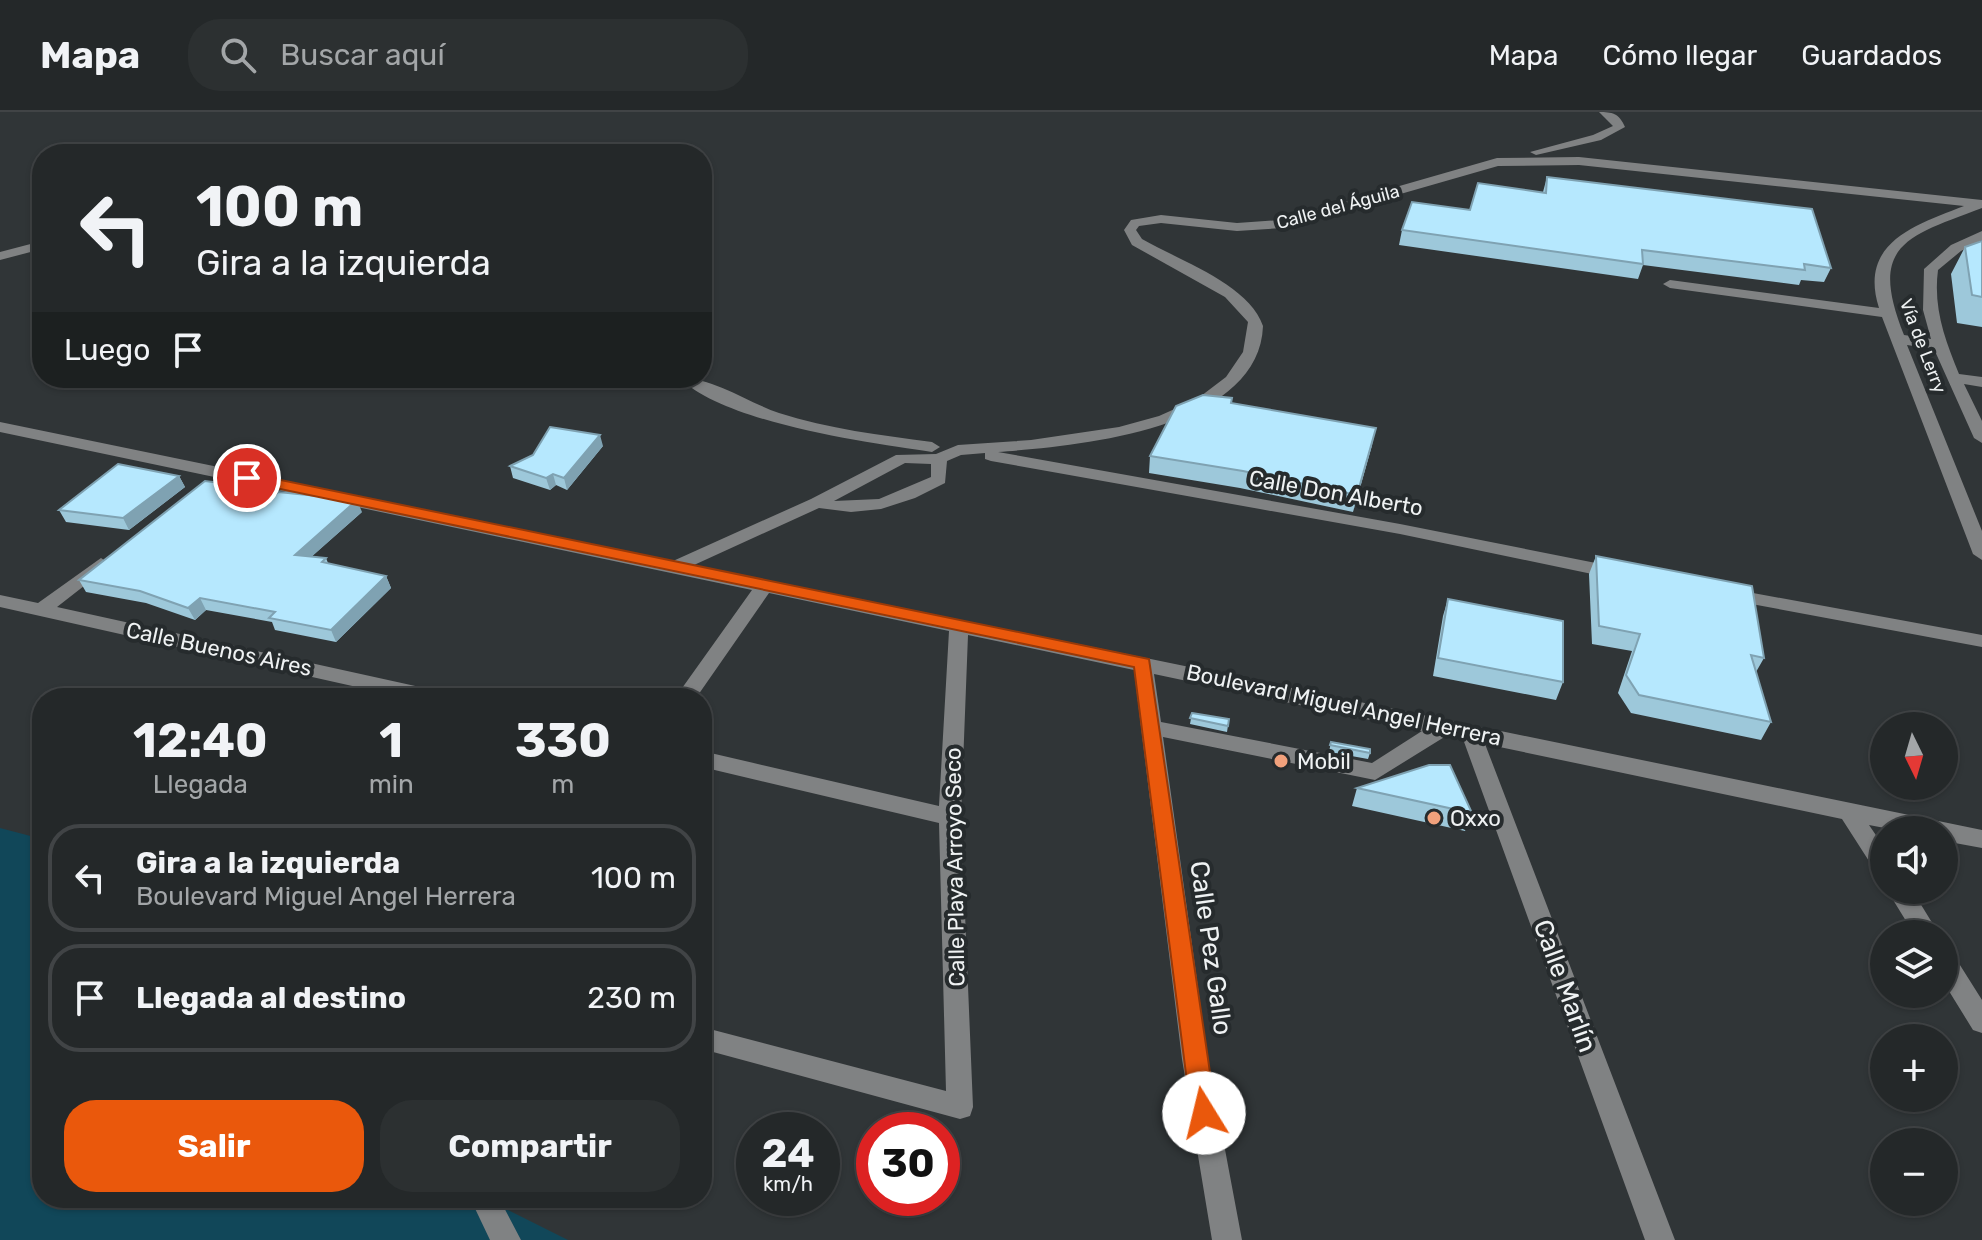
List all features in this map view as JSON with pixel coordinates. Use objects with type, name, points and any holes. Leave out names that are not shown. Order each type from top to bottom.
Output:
[{"type":"street","points":[[1497,162],[1579,143],[1619,127],[1619,122],[1604,112]]},
{"type":"street","name":"Calle del Águila","points":[[673,568],[817,503],[902,458],[939,459],[958,450],[1096,438],[1202,402],[1229,385],[1248,357],[1256,332],[1252,316],[1230,294],[1137,242],[1130,230],[1135,223],[1161,219],[1237,227],[1282,224],[1497,162],[1579,161],[1981,204]]},
{"type":"street","name":"Vía de Lerry","points":[[1981,204],[1913,234],[1887,251],[1881,263],[1879,280],[1888,314],[1982,554]]},
{"type":"street","name":"Vía de Lerry","points":[[1982,235],[1956,248],[1931,269],[1927,293],[1940,345],[1982,438]]},
{"type":"street","points":[[1,256],[32,248]]},
{"type":"street","points":[[1670,284],[1888,314]]},
{"type":"street","points":[[1899,339],[1940,345]]},
{"type":"street","points":[[1956,378],[1982,382]]},
{"type":"street","name":"Calle Don Alberto","points":[[708,388],[745,407],[817,430],[958,450],[1400,529],[1632,576]]},
{"type":"street","name":"Boulevard Miguel Angel Herrera","points":[[0,427],[1870,817]]},
{"type":"street","name":"Calle del Águila","points":[[817,503],[840,508],[899,501],[939,479],[939,459]]},
{"type":"street","points":[[197,491],[221,472]]},
{"type":"street","points":[[41,610],[113,555]]},
{"type":"street","points":[[692,688],[764,587]]},
{"type":"street","points":[[1709,591],[1982,641]]},
{"type":"street","name":"Calle Buenos Aires","points":[[0,601],[393,688]]},
{"type":"street","name":"Calle Playa Arroyo Seco","points":[[712,1041],[960,1107],[950,817],[959,627]]},
{"type":"street","name":"Calle Pez Gallo","points":[[1143,663],[1195,1059],[1227,1240]]},
{"type":"street","points":[[1151,727],[1375,772],[1457,729]]},
{"type":"street","name":"Calle Marlín","points":[[1457,729],[1660,1240]]},
{"type":"street","points":[[712,761],[950,817]]},
{"type":"street","points":[[1850,813],[1870,844]]},
{"type":"street","points":[[1958,835],[1982,839]]},
{"type":"street","points":[[1958,983],[1982,1022]]},
{"type":"street","points":[[489,1208],[506,1240]]},
{"type":"shaded area","points":[[0,828],[32,836],[32,1208],[504,1208],[568,1240],[0,1240]]},
{"type":"building","points":[[1547,177],[1812,209],[1831,268],[1804,264],[1805,270],[1642,250],[1643,264],[1402,230],[1412,202],[1470,210],[1478,183],[1546,193]]},
{"type":"building","points":[[1982,241],[1982,297],[1972,295],[1965,247]]},
{"type":"building","points":[[1203,395],[1232,398],[1231,403],[1376,428],[1357,495],[1243,471],[1150,456],[1176,406]]},
{"type":"building","points":[[550,427],[600,435],[564,478],[553,474],[546,478],[510,466],[533,455]]},
{"type":"building","points":[[118,464],[179,476],[123,518],[59,510]]},
{"type":"building","points":[[226,480],[272,498],[278,492],[357,500],[295,555],[326,558],[322,562],[386,576],[331,630],[269,618],[275,612],[200,598],[188,608],[140,591],[79,580],[205,481],[221,483]]},
{"type":"building","points":[[1596,556],[1752,586],[1764,658],[1751,655],[1771,722],[1639,695],[1626,675],[1640,634],[1599,626]]},
{"type":"building","points":[[1448,599],[1563,621],[1563,682],[1438,658]]},
{"type":"building","points":[[1192,713],[1229,719],[1228,726],[1190,718]]},
{"type":"building","points":[[1331,742],[1370,749],[1370,753],[1330,745]]},
{"type":"building","points":[[1429,765],[1450,765],[1472,813],[1357,788]]},
{"type":"place","name":"Mobil","points":[[1281,761]]},
{"type":"place","name":"Oxxo","points":[[1434,818]]},
{"type":"route","points":[[247,478],[1143,663],[1204,1113]]}]
